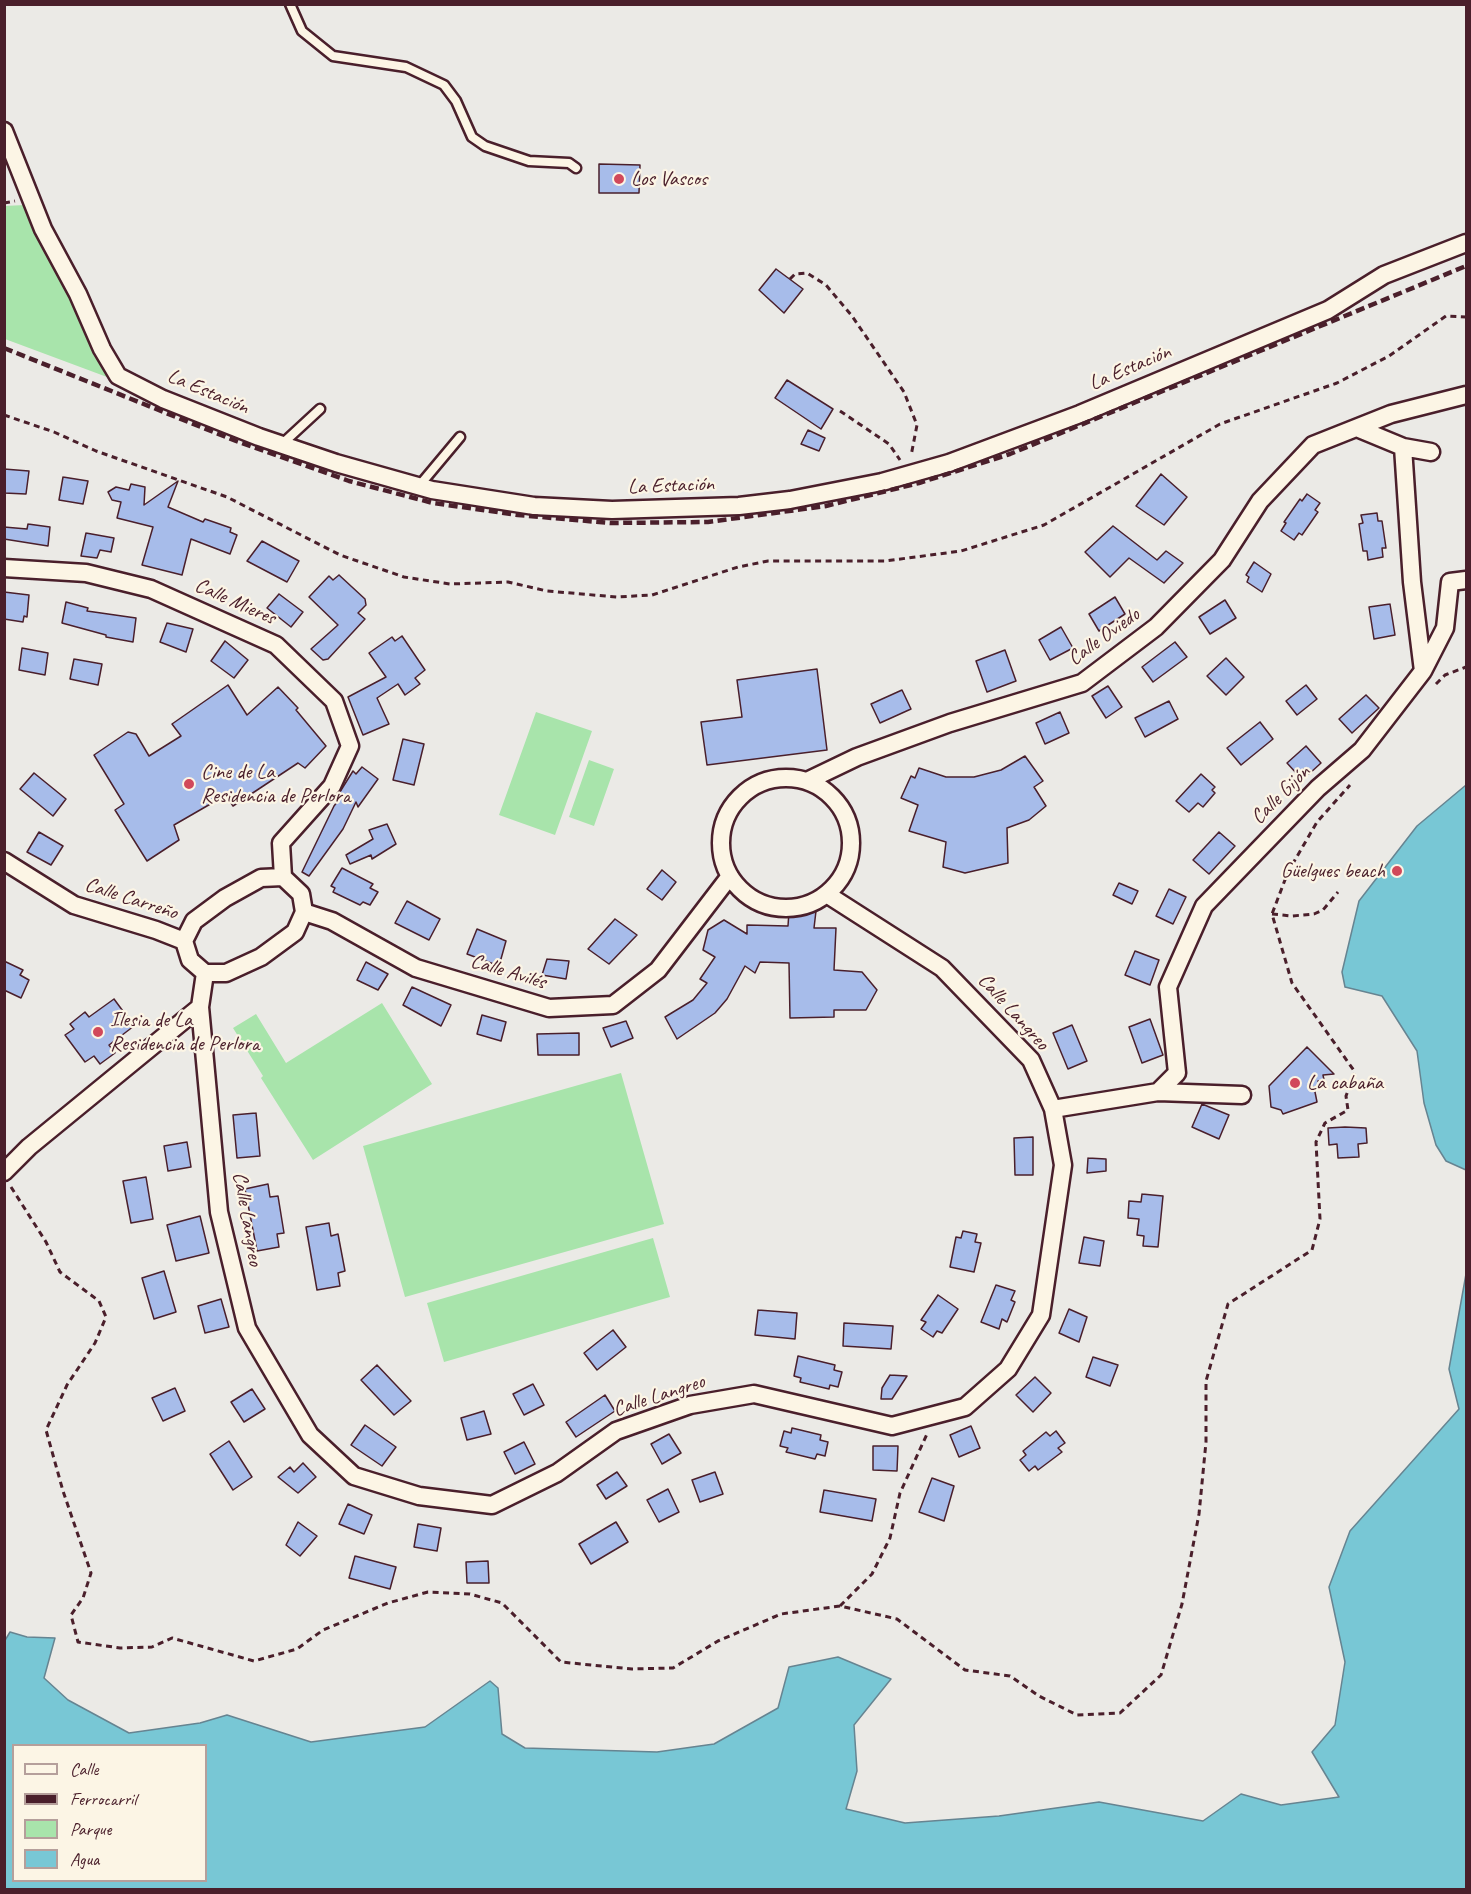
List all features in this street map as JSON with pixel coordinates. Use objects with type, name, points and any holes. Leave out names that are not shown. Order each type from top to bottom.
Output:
[{"type":"street","name":"La Estación","points":[[4,131],[43,229],[78,294],[102,350],[118,376],[164,399],[281,445],[419,486],[534,506],[612,510],[739,506],[770,503],[882,483],[949,463],[1080,414],[1328,309],[1384,275],[1467,243]]},
{"type":"street","name":"Calle Oviedo","points":[[807,781],[857,757],[950,723],[1082,683],[1156,627],[1222,560],[1260,501],[1313,445],[1391,414],[1467,395]]},
{"type":"street","points":[[1357,428],[1403,447],[1431,452]]},
{"type":"street","points":[[1403,447],[1412,582],[1423,671]]},
{"type":"street","name":"Calle Mieres","points":[[4,568],[86,573],[151,589],[276,645],[334,701],[350,746],[332,786],[281,843],[283,877]]},
{"type":"street","points":[[1423,671],[1445,628],[1450,582],[1467,580]]},
{"type":"street","name":"Calle Gijón","points":[[1158,1092],[1177,1073],[1168,987],[1204,906],[1318,788],[1362,750],[1423,671]]},
{"type":"street","points":[[788,778],[807,781],[824,790],[838,804],[847,821],[851,840],[849,860],[841,877],[828,895],[809,904],[786,908],[764,905],[744,894],[729,876],[722,856],[721,836],[726,817],[736,801],[751,788],[768,780],[788,778]]},
{"type":"street","name":"Calle Carreño","points":[[4,861],[74,905],[184,941]]},
{"type":"street","name":"Calle Avilés","points":[[304,912],[332,921],[416,968],[549,1008],[613,1005],[658,970],[729,876]]},
{"type":"street","points":[[283,877],[301,894],[304,912],[295,932],[261,957],[226,973],[206,973],[190,960],[184,941],[194,921],[225,898],[261,878],[283,877]]},
{"type":"street","name":"Calle Langreo","points":[[206,973],[200,1007],[219,1212],[247,1328],[310,1435],[354,1476],[419,1496],[492,1505],[557,1473],[616,1431],[690,1405],[754,1394],[892,1426],[965,1407],[1008,1370],[1041,1315],[1063,1165],[1053,1109],[1030,1060],[942,968],[828,895]]},
{"type":"street","points":[[4,1172],[29,1147],[200,1007]]},
{"type":"street","points":[[1053,1109],[1158,1092],[1242,1095]]},
{"type":"lane","points":[[290,4],[302,31],[333,56],[406,67],[444,85],[456,101],[472,137],[485,146],[529,161],[569,163],[576,168]]},
{"type":"lane","points":[[281,445],[320,409]]},
{"type":"lane","points":[[419,486],[460,436]]},
{"type":"path","points":[[790,279],[795,274],[807,273],[826,285],[852,316],[904,392],[917,425],[906,476]]},
{"type":"path","points":[[840,411],[890,444],[906,476]]},
{"type":"path","points":[[1272,914],[1292,916],[1314,914],[1323,910],[1338,892]]},
{"type":"path","points":[[840,1606],[873,1574],[890,1538],[900,1493],[923,1446],[933,1415]]},
{"type":"green space","points":[[25,205],[107,377],[5,339],[4,206]]},
{"type":"green space","points":[[536,712],[592,731],[555,835],[499,815]]},
{"type":"green space","points":[[589,760],[614,769],[594,826],[569,817]]},
{"type":"green space","points":[[382,1003],[432,1084],[313,1160],[261,1078],[263,1076],[233,1028],[256,1014],[286,1063]]},
{"type":"green space","points":[[621,1073],[664,1224],[405,1297],[363,1146]]},
{"type":"green space","points":[[653,1238],[670,1297],[444,1362],[427,1303]]},
{"type":"water","points":[[1466,785],[1466,1170],[1446,1161],[1436,1145],[1424,1103],[1417,1051],[1382,996],[1345,987],[1342,972],[1359,901],[1417,826]]},
{"type":"water","points":[[1466,1274],[1466,1889],[5,1889],[4,1642],[10,1632],[27,1637],[55,1638],[44,1678],[68,1700],[129,1733],[200,1723],[227,1715],[311,1742],[425,1727],[490,1681],[498,1688],[502,1734],[525,1748],[657,1752],[714,1744],[778,1708],[789,1667],[838,1657],[891,1679],[854,1725],[857,1771],[846,1809],[905,1823],[999,1816],[1099,1802],[1203,1821],[1241,1794],[1281,1805],[1339,1797],[1312,1752],[1335,1725],[1345,1662],[1329,1587],[1350,1531],[1459,1409],[1449,1369]]},
{"type":"building","name":"Los Vascos","points":[[599,164],[640,165],[639,193],[599,193]]},
{"type":"building","points":[[776,269],[803,289],[784,313],[759,290]]},
{"type":"building","points":[[787,380],[833,409],[821,429],[775,398]]},
{"type":"building","points":[[808,430],[825,438],[819,451],[801,444]]},
{"type":"building","points":[[4,469],[29,471],[26,494],[4,493]]},
{"type":"building","points":[[1161,474],[1187,497],[1164,525],[1136,506]]},
{"type":"building","points":[[63,477],[88,481],[83,504],[59,500]]},
{"type":"building","points":[[178,481],[168,507],[203,522],[205,519],[231,528],[230,532],[237,535],[230,554],[191,539],[182,575],[142,565],[153,527],[117,518],[121,502],[112,500],[108,492],[116,487],[129,490],[131,484],[145,487],[144,505]]},
{"type":"building","points":[[1307,494],[1320,503],[1315,510],[1318,512],[1302,535],[1299,533],[1294,540],[1281,531],[1286,523],[1284,522],[1300,499],[1302,501]]},
{"type":"building","points":[[1377,513],[1378,521],[1382,521],[1386,548],[1382,548],[1383,557],[1368,560],[1367,551],[1363,551],[1359,524],[1363,523],[1361,515]]},
{"type":"building","points":[[28,524],[50,527],[48,546],[4,539],[4,527],[27,529]]},
{"type":"building","points":[[1113,526],[1157,560],[1166,551],[1183,563],[1164,583],[1129,558],[1110,577],[1085,552]]},
{"type":"building","points":[[86,533],[114,538],[111,552],[100,550],[97,558],[81,556]]},
{"type":"building","points":[[262,541],[299,561],[287,582],[247,561]]},
{"type":"building","points":[[1254,562],[1271,574],[1262,592],[1247,582],[1249,577],[1246,575]]},
{"type":"building","points":[[339,575],[365,599],[366,605],[358,613],[365,619],[328,659],[323,660],[311,649],[338,625],[309,597],[329,576],[333,580]]},
{"type":"building","points":[[4,592],[29,595],[27,617],[24,616],[23,622],[4,619]]},
{"type":"building","points":[[279,594],[303,612],[291,627],[267,608]]},
{"type":"building","points":[[1115,597],[1125,614],[1099,631],[1089,614]]},
{"type":"building","points":[[1225,600],[1236,618],[1210,634],[1199,617]]},
{"type":"building","points":[[66,602],[88,608],[87,611],[136,618],[133,642],[106,637],[106,635],[62,623]]},
{"type":"building","points":[[1390,604],[1395,635],[1374,639],[1369,607]]},
{"type":"building","points":[[167,623],[193,629],[186,652],[160,642]]},
{"type":"building","points":[[1061,627],[1073,648],[1050,660],[1039,640]]},
{"type":"building","points":[[402,636],[425,670],[415,678],[420,684],[405,695],[398,684],[377,698],[389,724],[363,735],[348,697],[386,677],[369,653],[392,637],[395,641]]},
{"type":"building","points":[[225,641],[248,660],[234,678],[211,661]]},
{"type":"building","points":[[1175,642],[1187,657],[1153,682],[1142,667]]},
{"type":"building","points":[[22,648],[48,653],[45,675],[19,670]]},
{"type":"building","points":[[1005,650],[1016,681],[987,692],[976,661]]},
{"type":"building","points":[[1226,658],[1244,677],[1226,695],[1207,676]]},
{"type":"building","points":[[74,659],[102,664],[98,685],[70,679]]},
{"type":"building","points":[[817,669],[827,750],[707,765],[701,722],[742,717],[737,680]]},
{"type":"building","name":"Cine de La Residencia de Perlora","points":[[228,685],[247,715],[278,687],[298,708],[296,710],[326,746],[305,768],[298,763],[233,806],[226,795],[174,825],[179,840],[147,861],[115,810],[124,804],[94,755],[128,732],[136,734],[149,756],[181,736],[172,724]]},
{"type":"building","points":[[1306,685],[1317,699],[1297,715],[1286,701]]},
{"type":"building","points":[[1108,686],[1122,707],[1106,718],[1092,696]]},
{"type":"building","points":[[902,690],[911,709],[880,723],[871,704]]},
{"type":"building","points":[[1366,695],[1379,708],[1352,733],[1339,719]]},
{"type":"building","points":[[1169,701],[1178,719],[1145,737],[1135,718]]},
{"type":"building","points":[[1060,712],[1069,733],[1045,744],[1036,723]]},
{"type":"building","points":[[1260,722],[1273,739],[1241,765],[1227,748]]},
{"type":"building","points":[[403,739],[424,744],[414,785],[393,780]]},
{"type":"building","points":[[1306,746],[1321,763],[1309,774],[1304,769],[1298,775],[1287,763]]},
{"type":"building","points":[[1025,756],[1043,781],[1034,787],[1046,806],[1029,820],[1007,828],[1008,863],[965,873],[943,867],[946,842],[909,831],[918,805],[901,798],[911,776],[915,778],[919,768],[946,777],[974,777],[1001,770]]},
{"type":"building","points":[[362,767],[378,779],[358,807],[356,802],[343,829],[309,876],[302,872],[334,806],[341,797],[338,795],[353,771],[356,774]]},
{"type":"building","points":[[34,773],[66,799],[53,816],[20,789]]},
{"type":"building","points":[[1201,774],[1215,787],[1212,790],[1215,793],[1203,807],[1198,803],[1189,812],[1176,801]]},
{"type":"building","points":[[387,824],[396,844],[372,859],[371,855],[350,864],[346,855],[373,839],[369,830]]},
{"type":"building","points":[[39,832],[63,846],[51,865],[27,852]]},
{"type":"building","points":[[1219,832],[1235,846],[1209,874],[1193,860]]},
{"type":"building","points":[[342,868],[373,884],[370,888],[378,892],[370,905],[363,902],[360,905],[333,892],[335,888],[331,886]]},
{"type":"building","points":[[662,870],[676,882],[662,900],[647,889]]},
{"type":"building","points":[[1119,883],[1138,891],[1132,904],[1113,895]]},
{"type":"building","points":[[1169,889],[1186,897],[1173,924],[1156,916]]},
{"type":"building","points":[[407,901],[440,919],[429,940],[395,923]]},
{"type":"building","points":[[789,911],[816,911],[814,928],[836,928],[834,970],[862,972],[877,990],[866,1010],[834,1010],[834,1017],[790,1018],[789,963],[760,962],[755,973],[745,966],[727,999],[715,1013],[677,1039],[665,1017],[693,1000],[707,983],[700,979],[715,957],[703,950],[708,930],[724,920],[747,934],[747,925],[788,926]]},
{"type":"building","points":[[615,919],[637,935],[609,964],[588,949]]},
{"type":"building","points":[[477,929],[506,941],[499,966],[467,954]]},
{"type":"building","points":[[1135,951],[1159,960],[1150,985],[1125,975]]},
{"type":"building","points":[[547,959],[569,961],[566,979],[542,975]]},
{"type":"building","points":[[4,961],[23,970],[20,975],[29,980],[21,998],[4,990]]},
{"type":"building","points":[[366,962],[388,974],[378,990],[357,980]]},
{"type":"building","points":[[412,987],[451,1005],[441,1026],[403,1005]]},
{"type":"building","name":"Ilesia de La Residencia de Perlora","points":[[114,999],[134,1026],[109,1045],[115,1053],[100,1064],[94,1056],[85,1062],[65,1035],[74,1029],[70,1024],[85,1012],[89,1017]]},
{"type":"building","points":[[482,1015],[506,1022],[501,1041],[477,1034]]},
{"type":"building","points":[[1150,1019],[1163,1055],[1142,1063],[1129,1027]]},
{"type":"building","points":[[626,1021],[633,1038],[611,1047],[603,1028]]},
{"type":"building","points":[[1072,1025],[1087,1061],[1068,1069],[1053,1033]]},
{"type":"building","points":[[579,1033],[579,1055],[538,1055],[537,1034]]},
{"type":"building","name":"La cabaña","points":[[1307,1047],[1334,1074],[1323,1075],[1324,1080],[1318,1081],[1320,1086],[1314,1087],[1317,1102],[1283,1114],[1281,1110],[1271,1107],[1269,1086]]},
{"type":"building","points":[[1202,1104],[1229,1115],[1219,1139],[1192,1127]]},
{"type":"building","points":[[256,1113],[260,1156],[237,1158],[233,1115]]},
{"type":"building","points":[[1328,1128],[1366,1128],[1367,1143],[1358,1144],[1359,1157],[1338,1158],[1337,1144],[1329,1145]]},
{"type":"building","points":[[1033,1137],[1033,1175],[1015,1175],[1014,1138]]},
{"type":"building","points":[[187,1142],[191,1167],[168,1171],[164,1146]]},
{"type":"building","points":[[1088,1158],[1106,1159],[1106,1171],[1087,1173]]},
{"type":"building","points":[[146,1177],[153,1219],[131,1223],[123,1181]]},
{"type":"building","points":[[268,1184],[270,1197],[278,1196],[284,1233],[277,1234],[279,1247],[257,1251],[245,1189]]},
{"type":"building","points":[[1142,1194],[1163,1196],[1158,1247],[1143,1246],[1144,1236],[1137,1235],[1139,1219],[1128,1218],[1129,1201],[1141,1202]]},
{"type":"building","points":[[200,1216],[209,1253],[176,1261],[167,1225]]},
{"type":"building","points":[[329,1223],[331,1236],[338,1234],[345,1271],[338,1273],[340,1286],[317,1290],[306,1227]]},
{"type":"building","points":[[963,1231],[977,1234],[975,1242],[981,1243],[974,1272],[950,1267],[956,1237],[961,1238]]},
{"type":"building","points":[[1084,1237],[1104,1241],[1100,1266],[1079,1263]]},
{"type":"building","points":[[164,1271],[176,1312],[154,1319],[142,1278]]},
{"type":"building","points":[[996,1285],[1015,1291],[1011,1300],[1015,1302],[1007,1322],[1002,1319],[999,1329],[981,1322]]},
{"type":"building","points":[[938,1295],[958,1309],[942,1333],[937,1331],[933,1337],[921,1329],[926,1322],[921,1320]]},
{"type":"building","points":[[221,1299],[229,1327],[205,1333],[198,1306]]},
{"type":"building","points":[[1069,1309],[1087,1317],[1079,1342],[1059,1333]]},
{"type":"building","points":[[758,1310],[797,1313],[795,1339],[755,1335]]},
{"type":"building","points":[[844,1323],[893,1326],[891,1349],[843,1346]]},
{"type":"building","points":[[613,1330],[626,1347],[597,1370],[584,1353]]},
{"type":"building","points":[[798,1356],[835,1365],[834,1370],[842,1372],[838,1387],[830,1385],[829,1389],[800,1382],[801,1378],[794,1376]]},
{"type":"building","points":[[1093,1357],[1118,1365],[1110,1386],[1086,1377]]},
{"type":"building","points":[[377,1365],[411,1401],[394,1415],[361,1380]]},
{"type":"building","points":[[890,1375],[907,1376],[892,1399],[881,1399],[882,1388]]},
{"type":"building","points":[[1035,1377],[1051,1393],[1033,1412],[1016,1395]]},
{"type":"building","points":[[533,1384],[544,1405],[524,1415],[513,1394]]},
{"type":"building","points":[[175,1388],[185,1411],[163,1421],[152,1398]]},
{"type":"building","points":[[252,1389],[265,1409],[244,1422],[231,1402]]},
{"type":"building","points":[[605,1395],[615,1411],[576,1437],[566,1422]]},
{"type":"building","points":[[484,1411],[491,1434],[467,1440],[461,1418]]},
{"type":"building","points":[[365,1425],[396,1447],[382,1466],[351,1445]]},
{"type":"building","points":[[971,1426],[980,1448],[959,1457],[950,1435]]},
{"type":"building","points":[[792,1428],[821,1435],[820,1440],[828,1442],[825,1456],[817,1454],[815,1459],[786,1452],[788,1448],[780,1446],[784,1431],[791,1433]]},
{"type":"building","points":[[1056,1431],[1065,1443],[1058,1448],[1062,1452],[1038,1470],[1035,1466],[1029,1471],[1020,1460],[1026,1455],[1023,1451],[1046,1432],[1050,1436]]},
{"type":"building","points":[[669,1434],[681,1453],[662,1464],[651,1444]]},
{"type":"building","points":[[229,1441],[252,1477],[233,1490],[210,1454]]},
{"type":"building","points":[[524,1442],[535,1464],[515,1474],[504,1452]]},
{"type":"building","points":[[873,1446],[898,1446],[897,1471],[873,1470]]},
{"type":"building","points":[[303,1463],[316,1477],[298,1493],[278,1477],[290,1467],[294,1472]]},
{"type":"building","points":[[617,1472],[627,1486],[606,1499],[597,1485]]},
{"type":"building","points":[[715,1472],[723,1494],[700,1502],[692,1480]]},
{"type":"building","points":[[932,1478],[954,1486],[944,1521],[919,1512]]},
{"type":"building","points":[[668,1489],[679,1512],[659,1522],[647,1500]]},
{"type":"building","points":[[824,1490],[876,1499],[872,1521],[820,1512]]},
{"type":"building","points":[[348,1504],[372,1515],[364,1534],[339,1524]]},
{"type":"building","points":[[298,1522],[317,1536],[300,1556],[286,1545]]},
{"type":"building","points":[[616,1522],[628,1542],[591,1564],[579,1544]]},
{"type":"building","points":[[418,1524],[441,1528],[437,1551],[414,1547]]},
{"type":"building","points":[[355,1556],[396,1567],[390,1589],[349,1578]]},
{"type":"building","points":[[488,1561],[489,1583],[467,1583],[466,1562]]},
{"type":"railway","points":[[4,348],[236,441],[349,481],[433,503],[518,515],[610,523],[708,522],[826,506],[919,483],[1010,454],[1466,266]]},
{"type":"place","name":"Los Vascos","points":[[619,179]]},
{"type":"place","name":"Cine de La Residencia de Perlora","points":[[189,784]]},
{"type":"place","name":"Güelgues beach","points":[[1397,871]]},
{"type":"place","name":"Ilesia de La Residencia de Perlora","points":[[98,1032]]},
{"type":"place","name":"La cabaña","points":[[1295,1083]]}]
